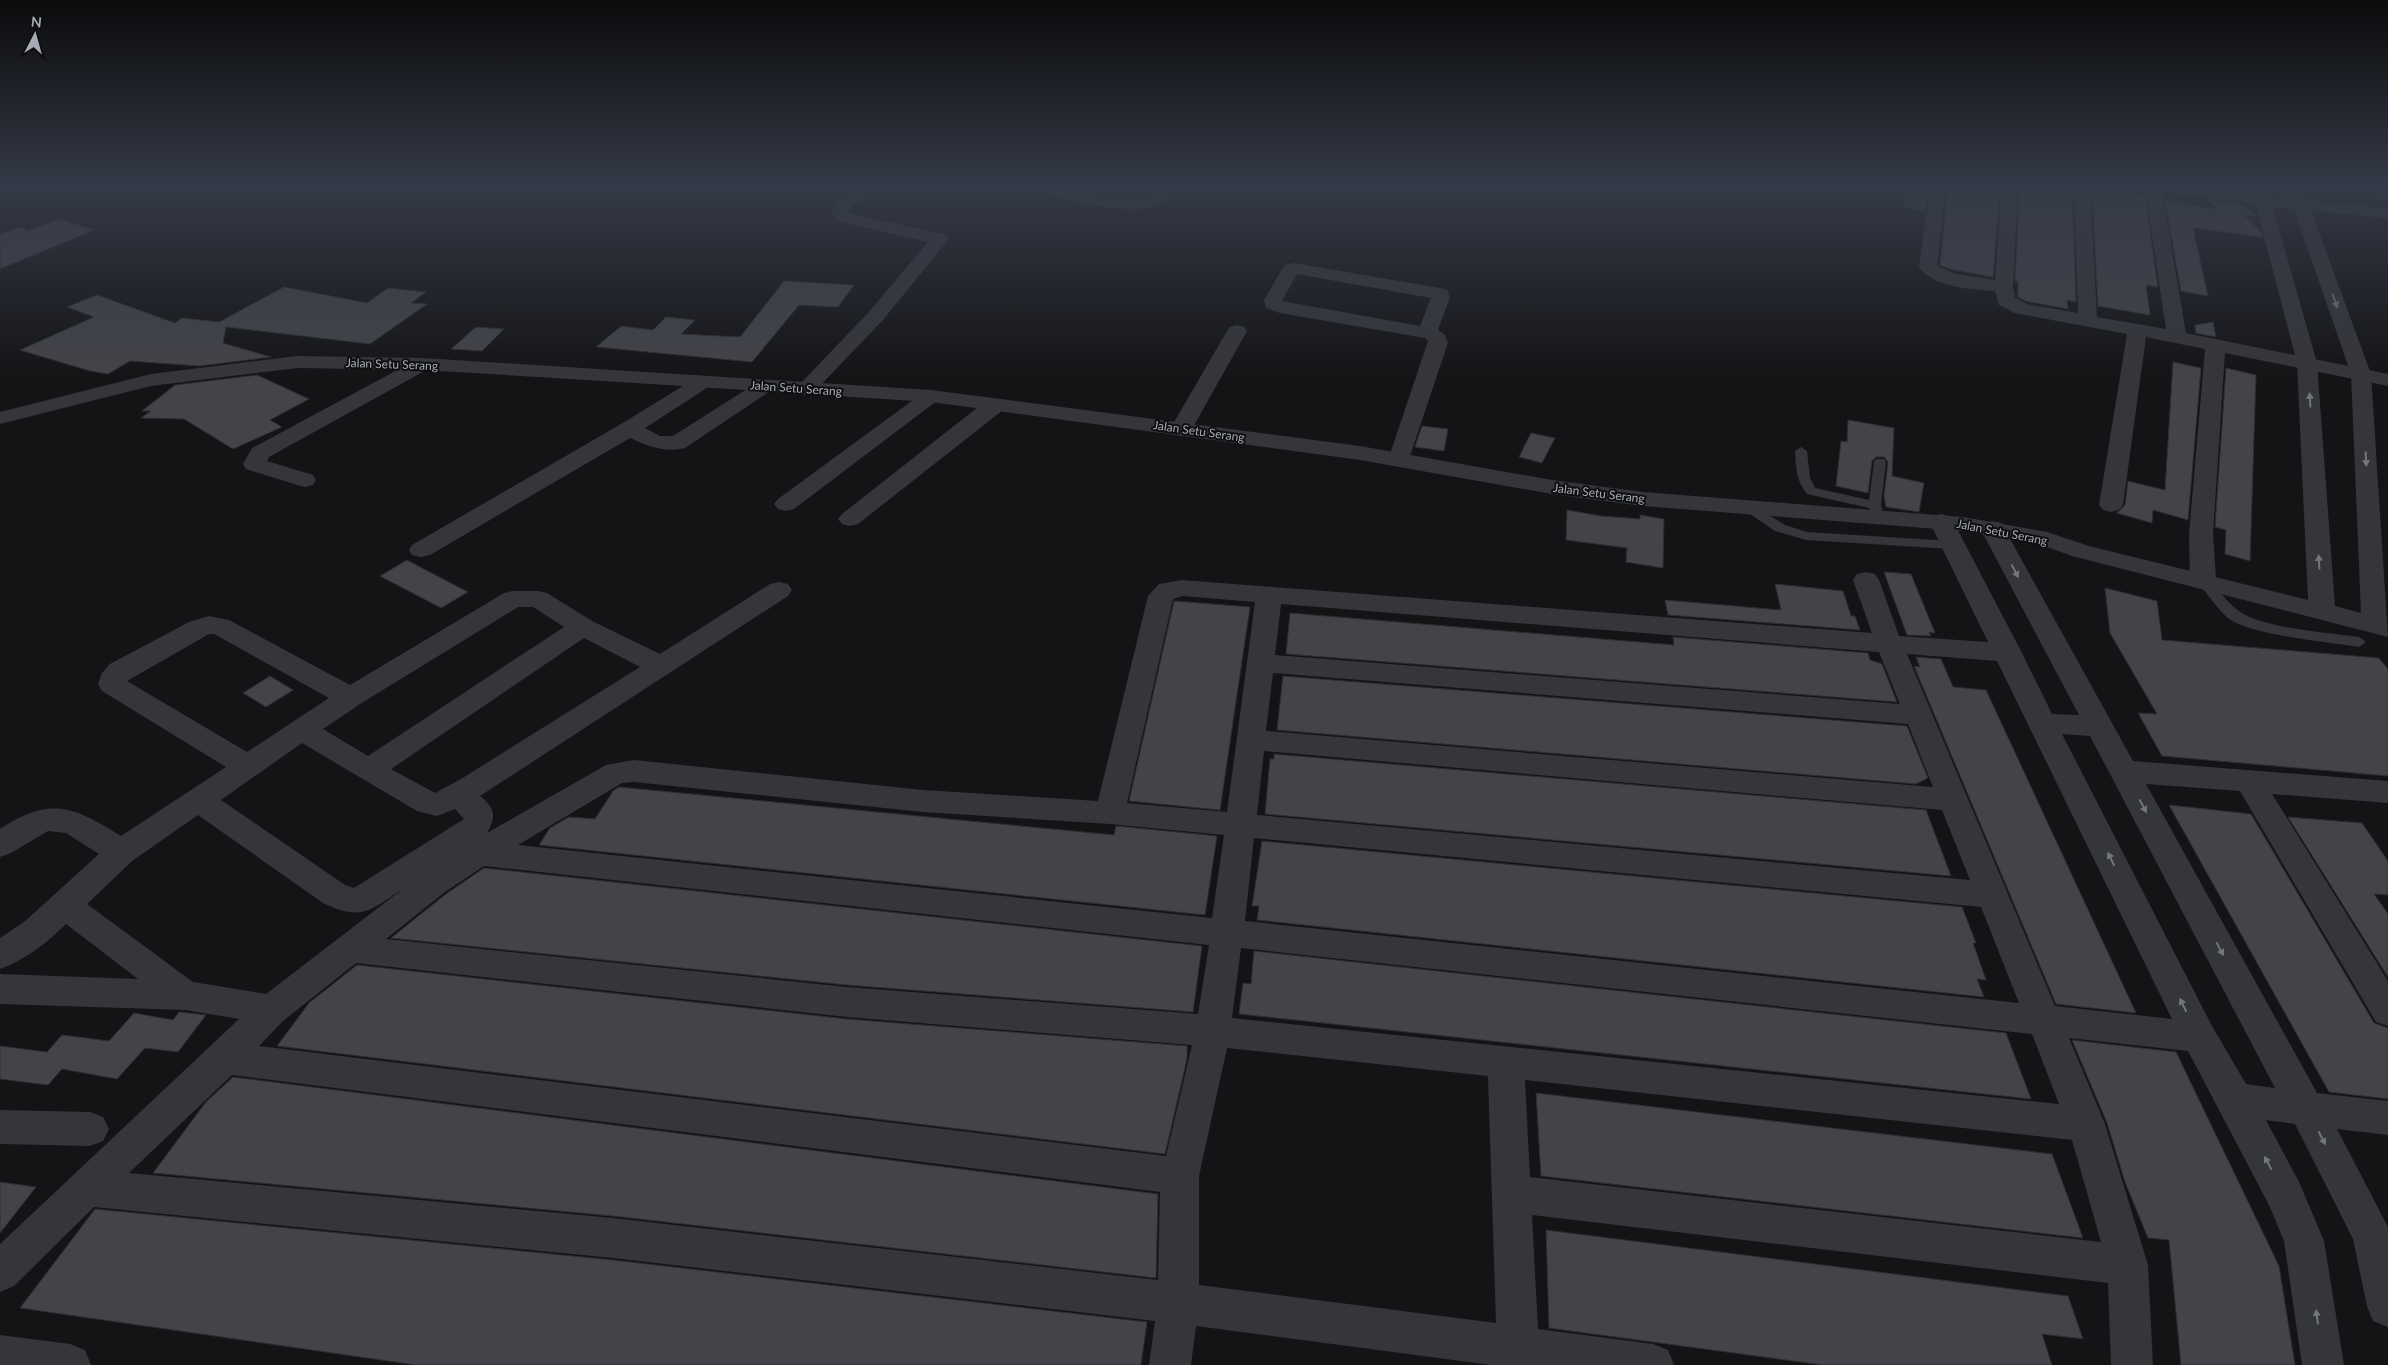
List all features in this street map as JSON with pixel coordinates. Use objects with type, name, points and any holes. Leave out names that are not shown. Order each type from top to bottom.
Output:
[{"type":"street","points":[[806,389],[875,317],[930,251]]},
{"type":"street","points":[[1930,251],[1928,267],[1933,273],[1944,277],[2004,287]]},
{"type":"street","points":[[2006,251],[2004,287],[2006,301],[2022,309],[2177,337],[2388,380]]},
{"type":"street","points":[[2085,251],[2088,321]]},
{"type":"street","points":[[2163,251],[2177,337]]},
{"type":"street","points":[[2274,251],[2307,363],[2322,611]]},
{"type":"street","points":[[2317,251],[2361,374],[2374,632]]},
{"type":"street","points":[[1399,460],[1438,339],[1429,333],[1280,307],[1273,304],[1273,300],[1291,269],[1294,268],[1435,292],[1442,297],[1428,328],[1429,333]]},
{"type":"street","points":[[2111,505],[2137,330]]},
{"type":"street","points":[[1181,429],[1237,331]]},
{"type":"street","points":[[2203,580],[2201,534],[2215,345]]},
{"type":"street","name":"Jalan Setu Serang","points":[[0,418],[151,380],[297,362],[423,364],[931,396],[1399,460],[1552,487],[1643,499],[1748,508],[1877,510],[1947,533],[1992,528],[2047,540],[2081,551],[2322,611],[2374,632]]},
{"type":"street","points":[[305,480],[254,464],[255,459],[260,453],[423,364]]},
{"type":"street","points":[[421,550],[629,429],[703,382]]},
{"type":"street","points":[[629,429],[656,442],[678,443],[765,386]]},
{"type":"street","points":[[786,504],[931,396]]},
{"type":"street","points":[[850,520],[995,405]]},
{"type":"street","points":[[1992,528],[2307,1108],[2372,1236],[2388,1306]]},
{"type":"street","points":[[1947,533],[2044,723],[2198,1037],[2235,1100],[2286,1197],[2304,1241],[2324,1365]]},
{"type":"street","points":[[1866,580],[1918,715],[2086,1124],[2128,1265],[2132,1365]]},
{"type":"street","points":[[1110,813],[1161,596],[1168,590],[1182,588],[2009,654]]},
{"type":"street","points":[[302,730],[368,770],[428,803],[437,805],[458,796],[779,590]]},
{"type":"street","points":[[1170,1365],[1178,1303],[1180,1176],[1213,1031],[1269,595]]},
{"type":"street","points":[[0,955],[36,932],[121,852],[350,697],[513,599],[538,599],[583,628],[661,666]]},
{"type":"street","points":[[249,767],[112,684],[112,680],[120,670],[198,628],[210,625],[220,626],[350,697]]},
{"type":"street","points":[[368,770],[583,628]]},
{"type":"street","points":[[1260,663],[1918,715]]},
{"type":"street","points":[[2044,723],[2100,727]]},
{"type":"street","points":[[1250,740],[1953,800]]},
{"type":"street","points":[[0,1272],[225,1058],[271,1010],[352,948],[414,897],[479,852],[616,773],[634,771],[923,801],[1110,813],[1992,895]]},
{"type":"street","points":[[2124,771],[2380,791],[2388,814]]},
{"type":"street","points":[[2249,781],[2388,1010]]},
{"type":"street","points":[[200,800],[334,894],[352,901],[359,900],[476,826],[479,812],[458,796]]},
{"type":"street","points":[[0,845],[32,825],[46,819],[60,819],[74,824],[121,852]]},
{"type":"street","points":[[479,852],[2198,1037]]},
{"type":"street","points":[[65,906],[185,995]]},
{"type":"street","points":[[352,948],[847,1002],[1213,1031],[2086,1124]]},
{"type":"street","points":[[0,989],[185,995],[271,1010]]},
{"type":"street","points":[[225,1058],[1180,1176]]},
{"type":"street","points":[[1506,1062],[1518,1347]]},
{"type":"street","points":[[2235,1100],[2388,1118]]},
{"type":"street","points":[[1,1128],[90,1129]]},
{"type":"street","points":[[87,1188],[613,1238],[1178,1303],[1653,1365]]},
{"type":"street","points":[[1511,1194],[2128,1265]]},
{"type":"street","points":[[0,1356],[70,1365]]},
{"type":"lane","points":[[1800,451],[1806,487],[1811,491],[1877,510],[1880,462]]},
{"type":"lane","points":[[1748,508],[1780,528],[1806,536],[1947,533]]},
{"type":"lane","points":[[2203,580],[2234,615],[2261,625],[2374,632]]},
{"type":"building","points":[[0,251],[44,251],[0,269]]},
{"type":"building","points":[[1941,251],[1995,251],[1993,277],[1950,269],[1940,265]]},
{"type":"building","points":[[2017,251],[2074,251],[2076,302],[2067,300],[2068,309],[2025,301],[2018,297],[2018,281],[2015,281]]},
{"type":"building","points":[[2095,251],[2153,251],[2158,287],[2146,285],[2150,315],[2098,306]]},
{"type":"building","points":[[2174,251],[2198,251],[2208,296],[2181,291]]},
{"type":"building","points":[[784,281],[854,285],[838,307],[799,305],[752,362],[596,347],[621,326],[653,330],[666,317],[695,320],[681,334],[740,337]]},
{"type":"building","points":[[284,287],[367,303],[388,288],[426,292],[411,303],[427,304],[370,344],[226,327],[223,343],[271,357],[199,366],[130,361],[108,374],[90,371],[20,350],[94,317],[67,307],[97,295],[175,323],[182,318],[219,322]]},
{"type":"building","points":[[2213,322],[2216,337],[2196,333],[2195,325]]},
{"type":"building","points":[[476,327],[504,329],[482,351],[451,349]]},
{"type":"building","points":[[2173,362],[2201,368],[2188,520],[2153,510],[2152,523],[2117,513],[2125,505],[2128,481],[2165,490]]},
{"type":"building","points":[[2226,368],[2256,375],[2250,561],[2225,554],[2226,530],[2215,527]]},
{"type":"building","points":[[257,375],[309,399],[270,420],[282,427],[233,449],[184,419],[141,418],[151,411],[142,411],[175,385]]},
{"type":"building","points":[[1848,420],[1894,428],[1892,476],[1924,483],[1919,512],[1886,507],[1884,496],[1888,462],[1884,457],[1876,457],[1872,461],[1868,493],[1836,486],[1841,441],[1847,442]]},
{"type":"building","points":[[1422,426],[1448,429],[1444,451],[1415,447]]},
{"type":"building","points":[[1531,433],[1555,438],[1542,463],[1519,457]]},
{"type":"building","points":[[1567,510],[1601,516],[1640,519],[1640,515],[1664,519],[1663,568],[1626,562],[1627,548],[1566,540]]},
{"type":"building","points":[[407,560],[468,592],[441,608],[380,576]]},
{"type":"building","points":[[1884,572],[1911,574],[1935,633],[1929,632],[1931,636],[1907,635]]},
{"type":"building","points":[[1775,584],[1843,591],[1851,616],[1855,616],[1860,630],[1668,615],[1665,600],[1781,610]]},
{"type":"building","points":[[2105,588],[2157,601],[2162,640],[2379,658],[2388,669],[2388,776],[2162,756],[2138,713],[2157,714],[2110,633]]},
{"type":"building","points":[[1174,601],[1250,607],[1220,810],[1129,801]]},
{"type":"building","points":[[1290,613],[1674,645],[1673,637],[1868,653],[1870,660],[1882,664],[1897,702],[1286,654]]},
{"type":"building","points":[[1916,657],[1941,659],[1953,687],[1986,690],[2136,1013],[2056,1004],[1914,666],[1920,667]]},
{"type":"building","points":[[270,676],[293,690],[266,707],[243,693]]},
{"type":"building","points":[[1283,676],[1907,726],[1928,778],[1916,784],[1277,730]]},
{"type":"building","points":[[1274,754],[1926,810],[1951,876],[1265,814],[1270,759],[1274,759]]},
{"type":"building","points":[[619,787],[1114,835],[1116,826],[1217,836],[1205,915],[539,845],[550,828],[569,817],[595,819],[613,791]]},
{"type":"building","points":[[2169,805],[2251,814],[2374,1023],[2388,1028],[2388,1099],[2329,1092]]},
{"type":"building","points":[[2288,817],[2362,823],[2388,861],[2388,895],[2374,894],[2388,914],[2388,977]]},
{"type":"building","points":[[1262,841],[1962,907],[1976,943],[1973,943],[1986,980],[1977,979],[1984,997],[1257,920],[1259,906],[1252,906]]},
{"type":"building","points":[[484,868],[1202,946],[1193,1012],[847,985],[391,938],[446,894]]},
{"type":"building","points":[[1254,951],[2006,1033],[2031,1099],[1239,1014],[1243,983],[1251,984]]},
{"type":"building","points":[[357,965],[847,1019],[1187,1046],[1187,1059],[1165,1154],[277,1046],[309,1003]]},
{"type":"building","points":[[179,1012],[206,1015],[178,1052],[145,1048],[117,1079],[62,1069],[48,1085],[0,1079],[0,1046],[47,1052],[62,1035],[109,1041],[134,1013],[173,1020]]},
{"type":"building","points":[[2072,1040],[2176,1052],[2279,1266],[2295,1365],[2181,1365],[2169,1240],[2148,1238],[2125,1182],[2107,1123]]},
{"type":"building","points":[[233,1077],[1158,1194],[1156,1278],[613,1216],[153,1173],[206,1102]]},
{"type":"building","points":[[1536,1093],[2052,1154],[2083,1238],[1541,1176]]},
{"type":"building","points":[[0,1182],[36,1187],[0,1233]]},
{"type":"building","points":[[95,1209],[613,1260],[1147,1322],[1141,1365],[416,1365],[20,1308]]},
{"type":"building","points":[[1546,1230],[2068,1296],[2083,1339],[2042,1334],[2052,1365],[1823,1365],[1549,1328]]}]
